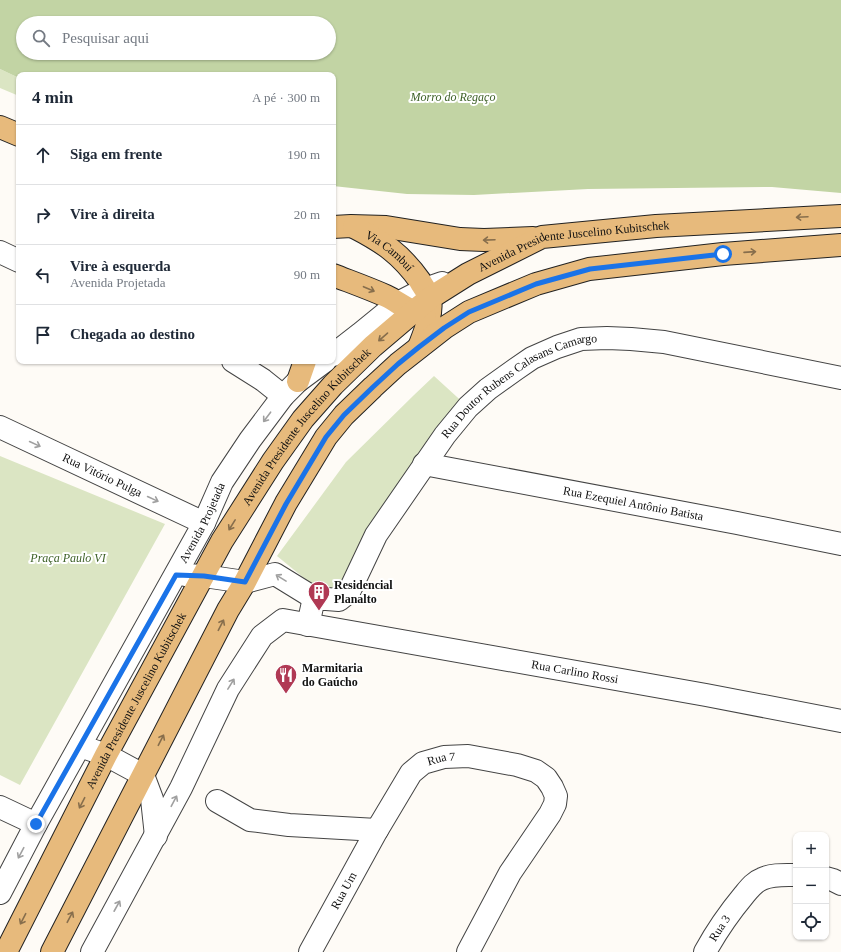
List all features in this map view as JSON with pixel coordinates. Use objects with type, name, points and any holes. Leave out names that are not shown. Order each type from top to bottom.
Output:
[{"type":"main road","points":[[0,127],[16,135]]},
{"type":"main road","name":"Avenida Presidente Juscelino Kubitschek","points":[[6,952],[106,755],[222,541],[237,517],[273,461],[303,419],[333,385],[419,304],[468,274],[542,238],[656,226],[841,216]]},
{"type":"main road","points":[[342,226],[386,227],[460,239],[484,240],[542,238]]},
{"type":"main road","name":"Via Cambuí","points":[[342,226],[375,238],[395,252],[412,270],[419,304]]},
{"type":"main road","name":"Avenida Presidente Juscelino Kubitschek","points":[[52,952],[228,610],[245,582],[286,504],[326,437],[344,415],[398,364],[444,328],[469,312],[536,284],[590,269],[723,254],[841,245]]},
{"type":"main road","points":[[336,276],[387,297],[419,304],[446,316],[469,312]]},
{"type":"main road","points":[[419,304],[419,347]]},
{"type":"street","points":[[0,252],[16,260]]},
{"type":"street","points":[[336,353],[360,334],[419,304]]},
{"type":"street","name":"Rua Doutor Rubens Calasans Camargo","points":[[314,598],[339,600],[349,592],[376,535],[444,435],[468,407],[488,390],[532,358],[557,347],[581,339],[607,338],[664,342],[841,378]]},
{"type":"street","points":[[238,364],[263,380],[283,396]]},
{"type":"street","name":"Avenida Projetada","points":[[0,893],[36,824],[176,575],[204,523],[222,482],[250,440],[302,371],[318,364]]},
{"type":"street","name":"Rua Vitório Pulga","points":[[0,427],[204,523]]},
{"type":"street","name":"Rua Ezequiel Antônio Batista","points":[[424,464],[841,544]]},
{"type":"street","points":[[176,575],[204,576],[245,582],[275,574],[314,598],[308,625]]},
{"type":"street","name":"Rua Carlino Rossi","points":[[92,952],[181,788],[228,689],[262,636],[283,620],[706,695],[841,721]]},
{"type":"street","points":[[80,746],[106,755],[143,775],[152,799],[156,836]]},
{"type":"street","name":"Rua 7","points":[[377,830],[411,773],[423,763],[444,757],[468,756],[518,765],[536,771],[546,778],[556,796],[555,804],[550,814],[510,873],[468,952]]},
{"type":"street","points":[[217,801],[250,820],[289,825],[377,830]]},
{"type":"street","points":[[0,807],[36,824]]},
{"type":"street","name":"Rua Um","points":[[310,952],[377,830]]},
{"type":"street","name":"Rua 3","points":[[705,952],[715,934],[736,904],[760,879],[769,876],[793,875]]},
{"type":"street","points":[[829,879],[841,884]]},
{"type":"green space","name":"Morro do Regaço","points":[[0,0],[841,0],[841,193],[772,187],[588,189],[474,195],[407,194],[336,186],[336,72],[16,72],[16,77],[0,69]]},
{"type":"green space","points":[[0,69],[16,77],[16,95],[0,88]]},
{"type":"green space","points":[[434,376],[468,407],[349,592],[315,587],[277,556],[346,462]]},
{"type":"green space","name":"Praça Paulo VI","points":[[0,456],[165,524],[20,785],[0,775]]},
{"type":"place","name":"Residencial Planalto","points":[[319,612]]},
{"type":"place","name":"Marmitaria do Gaúcho","points":[[286,694]]},
{"type":"route","points":[[36,824],[176,575],[204,576],[245,582],[286,504],[326,437],[344,415],[398,364],[444,328],[469,312],[536,284],[590,269],[723,254]]}]
